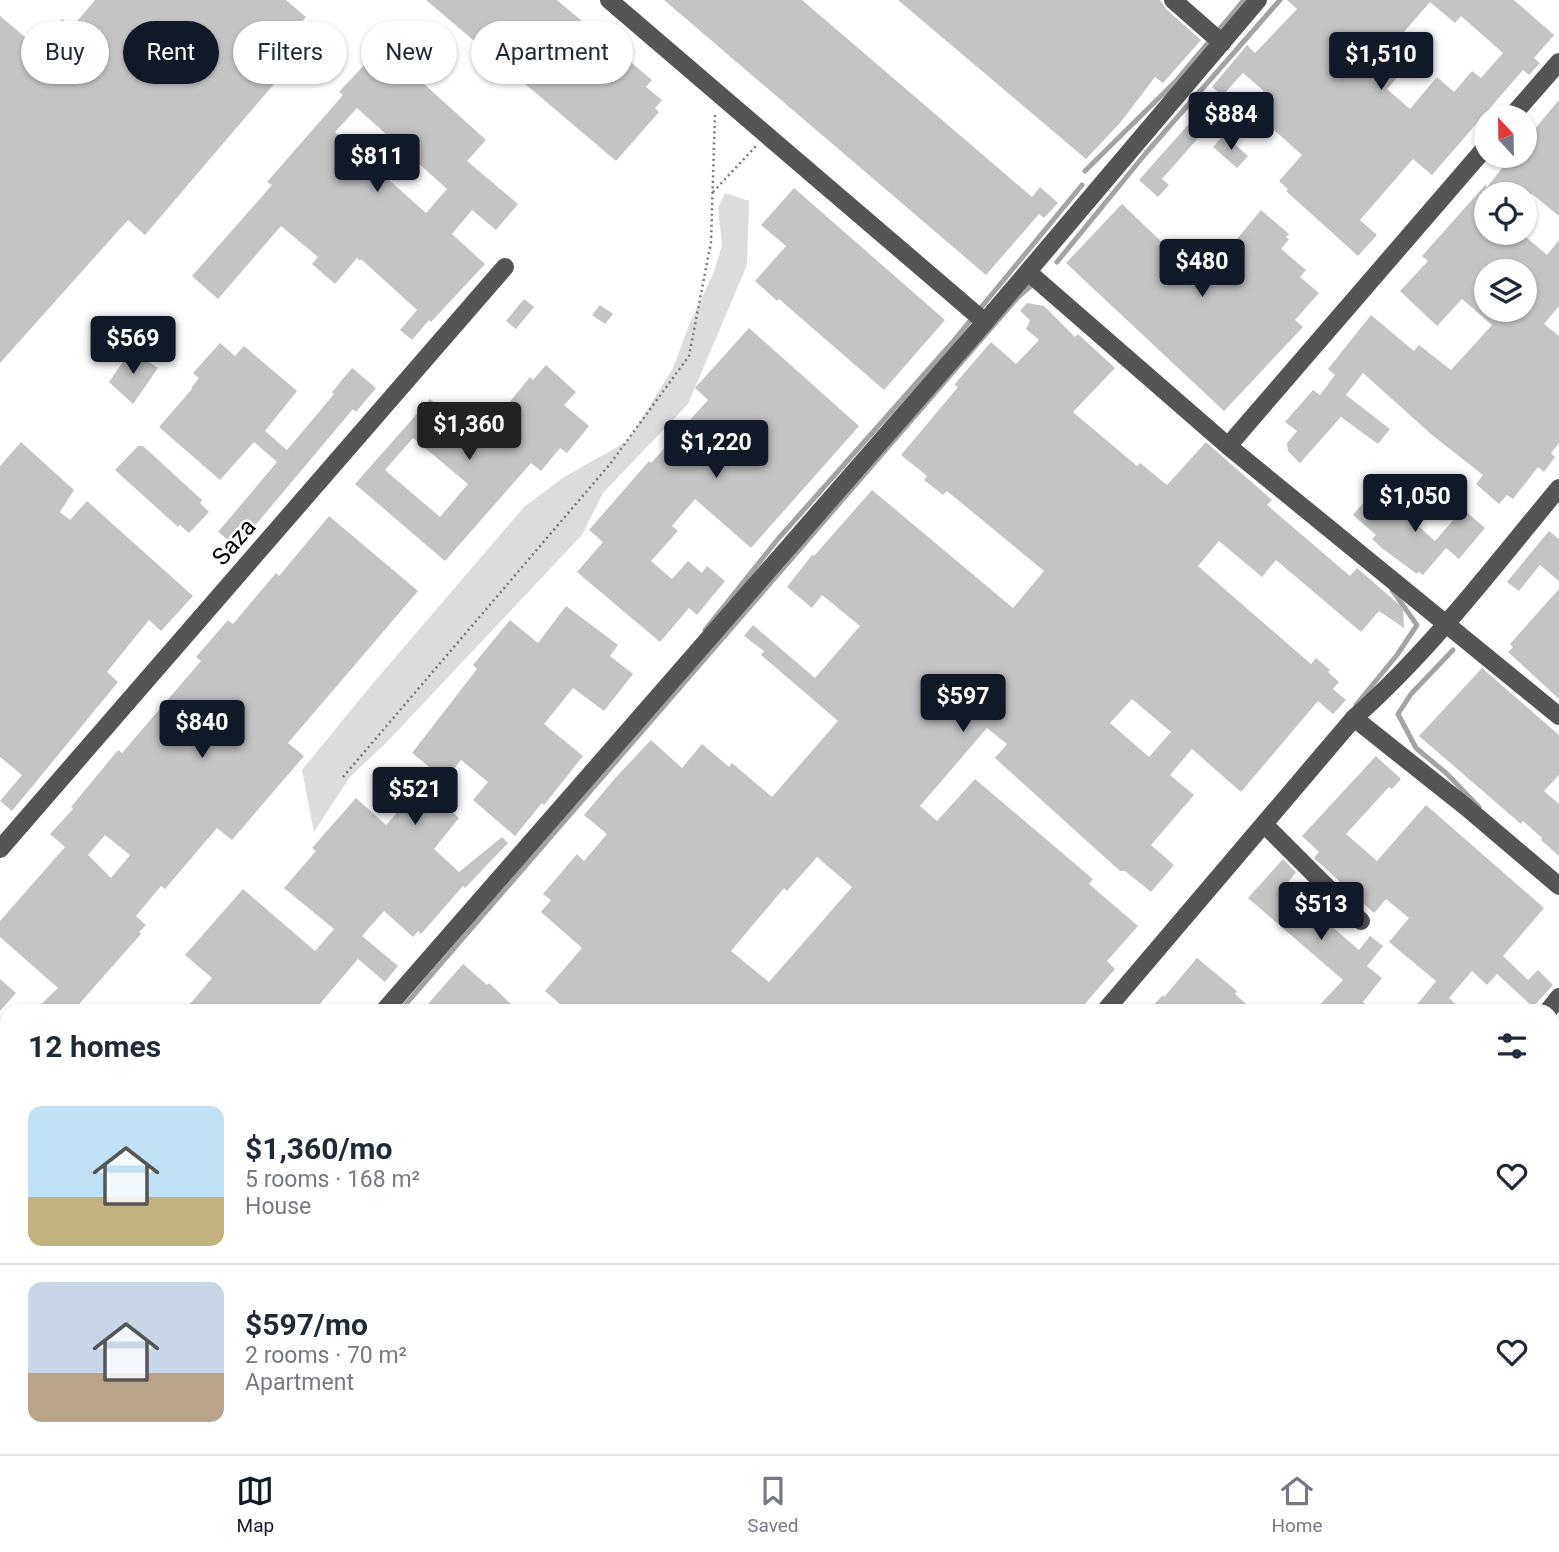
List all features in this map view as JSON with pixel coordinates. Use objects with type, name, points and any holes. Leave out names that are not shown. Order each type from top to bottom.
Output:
[{"type":"street","points":[[610,0],[765,136],[980,318]]},
{"type":"street","points":[[610,0],[980,318]]},
{"type":"street","points":[[1173,0],[1222,43]]},
{"type":"street","points":[[390,1004],[980,318],[1028,272],[1258,0]]},
{"type":"street","points":[[1521,105],[1559,62]]},
{"type":"street","points":[[1228,446],[1474,161]]},
{"type":"street","name":"Saza","points":[[0,849],[505,267]]},
{"type":"street","points":[[1028,272],[1228,446],[1559,716]]},
{"type":"street","points":[[1111,1004],[1354,718],[1393,683],[1446,624],[1559,488]]},
{"type":"street","points":[[1354,718],[1466,807],[1559,886]]},
{"type":"street","points":[[1265,825],[1362,921]]},
{"type":"path","points":[[343,777],[610,464],[689,356],[711,242],[716,92]]},
{"type":"path","points":[[713,192],[765,136]]},
{"type":"shaded area","points":[[725,193],[749,201],[747,265],[688,404],[603,493],[582,535],[387,742],[350,777],[314,832],[302,770],[524,507],[564,477],[628,441],[673,368],[689,325],[714,272],[722,245],[718,208]]},
{"type":"building","points":[[95,0],[286,0],[306,17],[302,21],[233,21],[233,84],[274,84],[145,235],[128,220],[0,363],[0,16],[21,34],[21,84],[109,84],[109,21],[77,21]]},
{"type":"building","points":[[426,0],[557,0],[582,21],[471,21],[471,38],[457,26],[457,21],[451,21]]},
{"type":"building","points":[[664,0],[802,0],[1032,197],[1040,187],[1058,203],[1044,218],[1039,214],[986,275]]},
{"type":"building","points":[[898,0],[1160,0],[1166,9],[1201,40],[1163,83],[1155,77],[1120,123],[1086,159]]},
{"type":"building","points":[[1287,0],[1514,0],[1554,35],[1534,58],[1540,63],[1529,75],[1523,70],[1493,105],[1474,105],[1474,127],[1432,175],[1413,159],[1360,220],[1377,235],[1358,256],[1286,191],[1288,189],[1279,181],[1302,155],[1249,108],[1264,91],[1243,73],[1222,96],[1212,87],[1247,45],[1255,53],[1297,9]],"holes":[[[1430,2],[1455,23],[1461,16],[1503,53],[1481,78],[1472,71],[1454,92],[1437,77],[1410,109],[1387,89],[1407,66],[1388,50]]]},
{"type":"building","points":[[633,64],[652,80],[646,87],[662,100],[655,108],[659,112],[616,161],[525,84],[633,84]]},
{"type":"building","points":[[361,68],[361,84],[424,84],[486,140],[467,161],[518,204],[496,230],[472,210],[452,234],[485,264],[412,340],[400,330],[417,310],[361,259],[360,261],[357,258],[335,284],[312,264],[318,257],[281,226],[218,299],[192,276],[272,185],[267,182],[343,95],[339,92]],"holes":[[[357,108],[447,189],[426,213],[335,132]]]},
{"type":"building","points":[[1559,100],[1559,216],[1537,198],[1537,182],[1491,182],[1502,168],[1537,168],[1537,126]]},
{"type":"building","points":[[1194,118],[1206,129],[1162,179],[1169,185],[1158,197],[1139,180]]},
{"type":"building","points":[[1224,135],[1248,156],[1237,168],[1213,147]]},
{"type":"building","points":[[794,188],[945,320],[884,390],[755,281],[786,246],[761,225]]},
{"type":"building","points":[[1474,198],[1474,245],[1535,245],[1547,255],[1559,240],[1559,306],[1544,324],[1559,336],[1559,443],[1551,453],[1555,457],[1544,472],[1538,467],[1513,499],[1507,495],[1499,504],[1476,484],[1483,475],[1432,435],[1363,373],[1346,395],[1390,429],[1378,444],[1341,417],[1300,463],[1288,451],[1287,443],[1297,431],[1285,422],[1313,390],[1320,395],[1335,375],[1328,369],[1371,315],[1414,351],[1419,345],[1451,370],[1492,325],[1489,322],[1537,322],[1537,259],[1474,259],[1474,309],[1462,299],[1437,326],[1400,291],[1428,261],[1422,256]]},
{"type":"building","points":[[1122,204],[1188,267],[1196,258],[1207,268],[1220,255],[1222,257],[1261,210],[1289,234],[1286,237],[1289,239],[1281,249],[1306,270],[1300,277],[1319,293],[1295,320],[1303,327],[1224,411],[1066,263]]},
{"type":"building","points":[[524,299],[534,307],[516,329],[506,321]]},
{"type":"building","points":[[1027,303],[1044,306],[1075,337],[1078,334],[1115,368],[1073,412],[1137,466],[1140,463],[1167,485],[1206,442],[1272,500],[1267,505],[1350,576],[1357,568],[1403,608],[1404,628],[1379,611],[1361,632],[1276,560],[1262,577],[1219,541],[1198,566],[1311,664],[1316,658],[1330,670],[1328,672],[1339,682],[1333,689],[1346,700],[1333,714],[1318,701],[1241,792],[1192,749],[1170,775],[1194,795],[1151,845],[1174,865],[1151,892],[1125,871],[1120,871],[995,758],[1007,744],[987,728],[920,806],[937,821],[975,779],[1093,879],[1089,884],[1138,926],[1107,961],[1115,969],[1085,1004],[560,1004],[545,991],[582,948],[541,912],[551,900],[543,894],[577,854],[584,861],[607,834],[584,815],[651,740],[682,768],[702,744],[729,767],[732,763],[772,797],[838,721],[761,655],[764,651],[744,636],[753,625],[815,678],[860,626],[822,595],[812,608],[787,587],[812,555],[814,556],[872,490],[1013,608],[1044,571],[947,491],[943,495],[924,480],[927,476],[901,455],[958,387],[954,385],[991,342],[1016,364],[1039,340],[1026,329],[1030,320],[1020,311]],"holes":[[[1132,699],[1171,732],[1149,757],[1110,723]],[[817,857],[852,887],[769,982],[731,951],[784,888],[787,891]]]},
{"type":"building","points":[[600,305],[613,314],[605,324],[592,315]]},
{"type":"building","points":[[749,328],[859,426],[751,548],[695,499],[672,526],[678,531],[651,561],[672,579],[688,561],[702,573],[707,566],[725,581],[697,615],[689,608],[660,642],[577,572],[603,542],[589,530],[649,461],[651,463],[708,400],[695,388]]},
{"type":"building","points":[[220,343],[235,356],[244,346],[297,391],[265,431],[287,450],[352,368],[376,388],[356,412],[353,409],[237,547],[218,532],[277,462],[254,442],[220,480],[159,427],[192,389],[199,378],[193,373]]},
{"type":"building","points":[[131,350],[158,368],[133,404],[109,382]]},
{"type":"building","points":[[546,365],[576,392],[564,405],[589,426],[567,453],[560,448],[541,471],[531,463],[445,561],[355,484],[430,399],[478,441],[530,377],[533,380]],"holes":[[[413,438],[468,484],[440,517],[385,470]]]},
{"type":"building","points":[[21,442],[74,490],[60,512],[70,520],[87,501],[193,596],[161,631],[149,620],[107,672],[118,682],[12,811],[0,801],[22,775],[0,757],[0,466]]},
{"type":"building","points":[[138,446],[143,446],[202,500],[200,503],[209,512],[189,533],[180,525],[178,527],[115,470]]},
{"type":"building","points":[[1376,488],[1435,541],[1463,509],[1485,528],[1459,559],[1446,548],[1423,575],[1419,572],[1417,574],[1372,539],[1376,535],[1353,515]]},
{"type":"building","points":[[329,516],[418,591],[288,743],[304,756],[232,840],[217,828],[165,889],[161,886],[136,916],[146,925],[139,932],[141,934],[79,1004],[41,1004],[58,988],[0,937],[0,921],[65,847],[50,834],[73,809],[71,807],[118,750],[122,753],[201,661],[196,657],[228,620],[233,624],[276,573],[279,576]],"holes":[[[105,835],[130,855],[111,878],[88,855]]]},
{"type":"building","points":[[1549,531],[1559,539],[1559,581],[1540,565],[1519,591],[1507,582]]},
{"type":"building","points":[[1559,589],[1559,699],[1508,652],[1513,647],[1510,644]]},
{"type":"building","points":[[566,606],[618,645],[610,656],[633,674],[604,711],[573,688],[544,724],[583,756],[515,836],[473,800],[488,782],[461,760],[433,795],[459,818],[434,849],[459,872],[502,837],[508,843],[465,888],[463,886],[421,934],[418,931],[413,937],[384,911],[362,936],[398,966],[385,982],[358,959],[320,1004],[190,1004],[212,978],[185,955],[243,889],[315,951],[334,929],[284,888],[316,851],[312,848],[356,798],[386,825],[433,772],[412,753],[477,669],[473,665],[510,620],[538,643]]},
{"type":"building","points":[[1482,668],[1559,735],[1559,775],[1544,791],[1559,804],[1559,856],[1523,821],[1521,824],[1419,736]]},
{"type":"building","points":[[1376,756],[1401,779],[1392,789],[1389,787],[1346,834],[1377,861],[1426,805],[1544,908],[1503,956],[1528,980],[1538,970],[1553,985],[1536,1004],[1530,1004],[1497,974],[1487,985],[1472,971],[1449,998],[1455,1004],[1417,1004],[1436,981],[1389,942],[1409,918],[1386,899],[1374,913],[1314,858],[1319,852],[1302,836]]},
{"type":"building","points":[[1283,859],[1296,872],[1285,886],[1359,950],[1370,936],[1383,946],[1367,966],[1382,978],[1363,1002],[1365,1004],[1320,1004],[1343,980],[1248,898]]},
{"type":"building","points":[[1197,958],[1237,991],[1235,994],[1246,1004],[1155,1004],[1163,995],[1164,997]]},
{"type":"building","points":[[463,964],[487,985],[489,983],[511,1004],[428,1004]]},
{"type":"building","points":[[0,979],[16,993],[6,1004],[0,1004]]},
{"type":"waterway","points":[[1085,171],[1176,81],[1244,0]]},
{"type":"waterway","points":[[1057,262],[1146,153],[1280,0]]},
{"type":"waterway","points":[[705,630],[778,539],[951,344],[1082,185]]},
{"type":"waterway","points":[[406,1004],[1018,297],[1033,284]]},
{"type":"waterway","points":[[1356,705],[1397,655],[1417,625],[1392,590]]},
{"type":"waterway","points":[[1453,650],[1411,694],[1398,714],[1416,748],[1446,773],[1479,807]]}]
